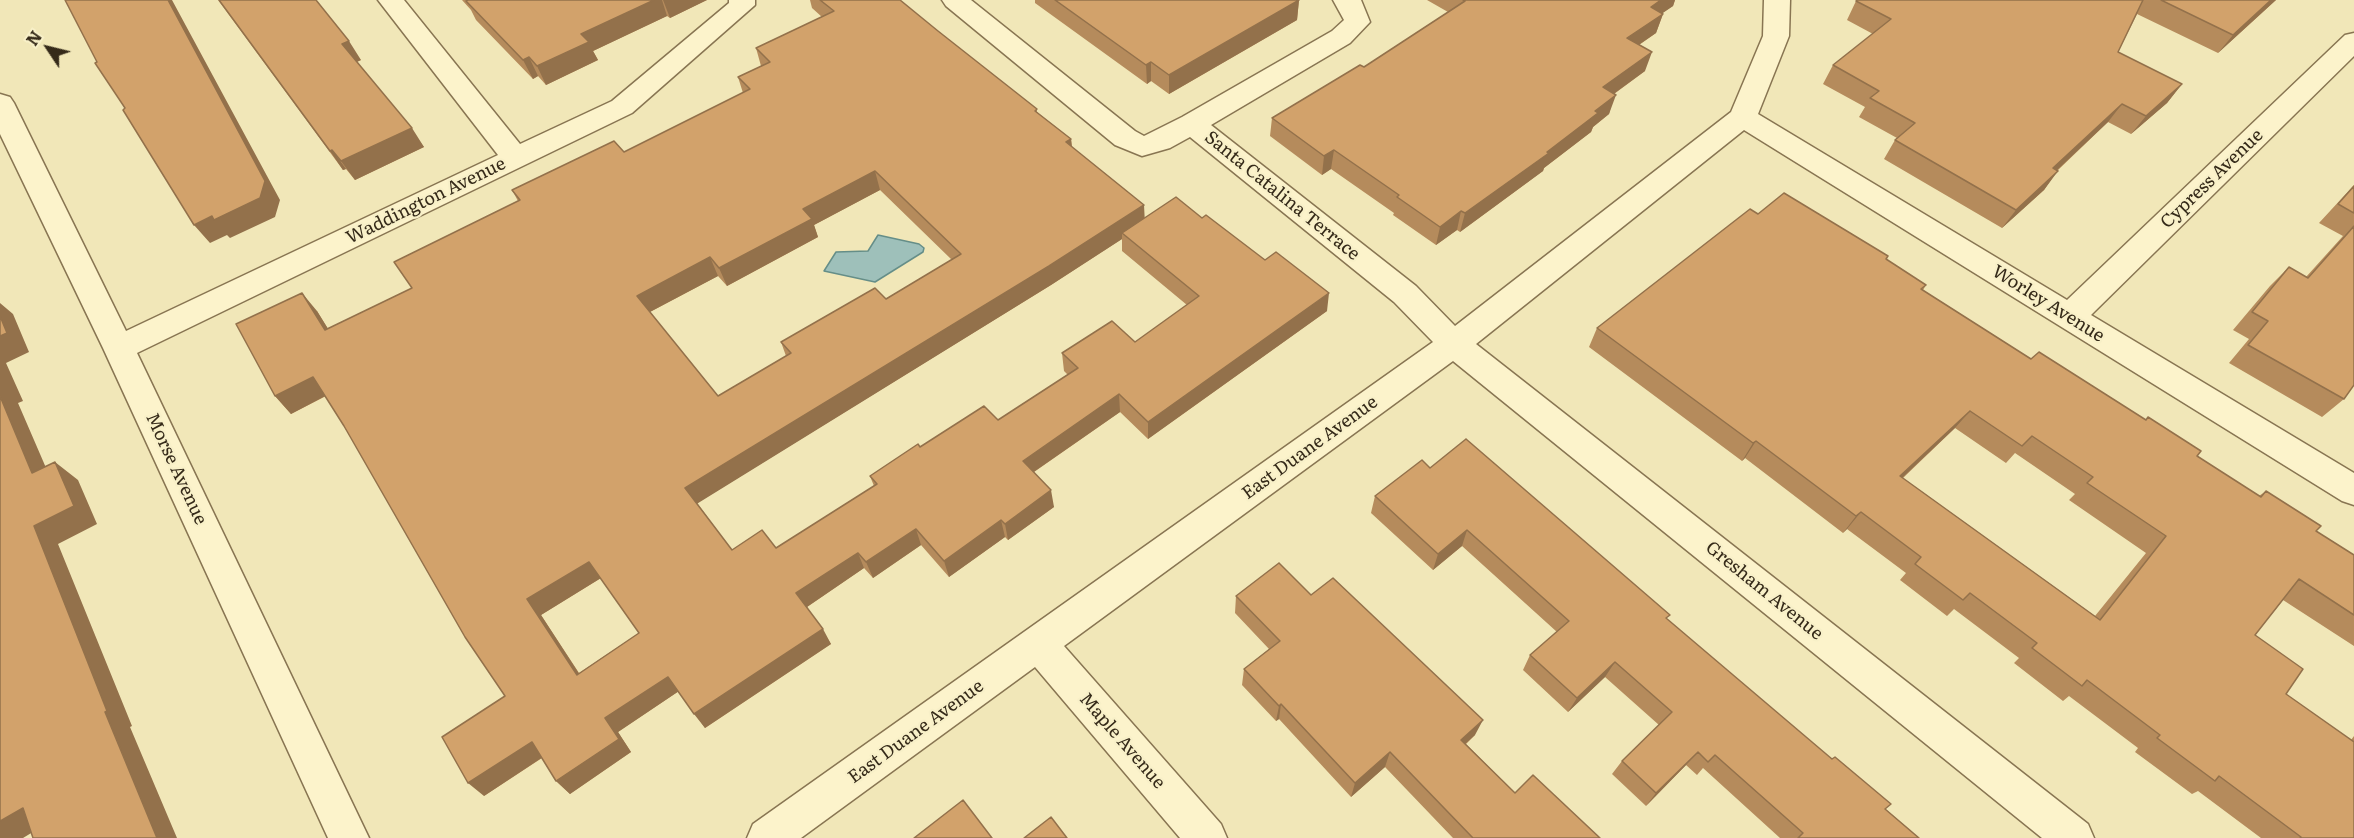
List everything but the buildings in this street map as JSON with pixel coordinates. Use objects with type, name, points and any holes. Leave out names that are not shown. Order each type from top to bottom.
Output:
[{"type":"street","points":[[391,0],[516,158]]},
{"type":"street","name":"Waddington Avenue","points":[[119,348],[622,106],[742,5],[742,0]]},
{"type":"street","name":"Santa Catalina Terrace","points":[[955,0],[1125,138],[1142,146],[1160,141],[1192,124],[1405,294],[1454,344]]},
{"type":"street","points":[[1192,124],[1341,37],[1357,22],[1350,3],[1346,0]]},
{"type":"street","name":"East Duane Avenue","points":[[767,838],[1454,344],[1743,117],[1776,36],[1777,0]]},
{"type":"street","name":"Cypress Avenue","points":[[2069,317],[2354,41]]},
{"type":"street","name":"Morse Avenue","points":[[0,103],[11,159],[119,348],[349,838]]},
{"type":"street","name":"Worley Avenue","points":[[1743,117],[2354,491]]},
{"type":"street","name":"Gresham Avenue","points":[[1454,344],[2074,838]]},
{"type":"street","name":"Maple Avenue","points":[[1038,644],[1207,838]]},
{"type":"water","points":[[878,235],[919,244],[924,248],[923,252],[875,282],[824,271],[836,252],[868,251]]}]
